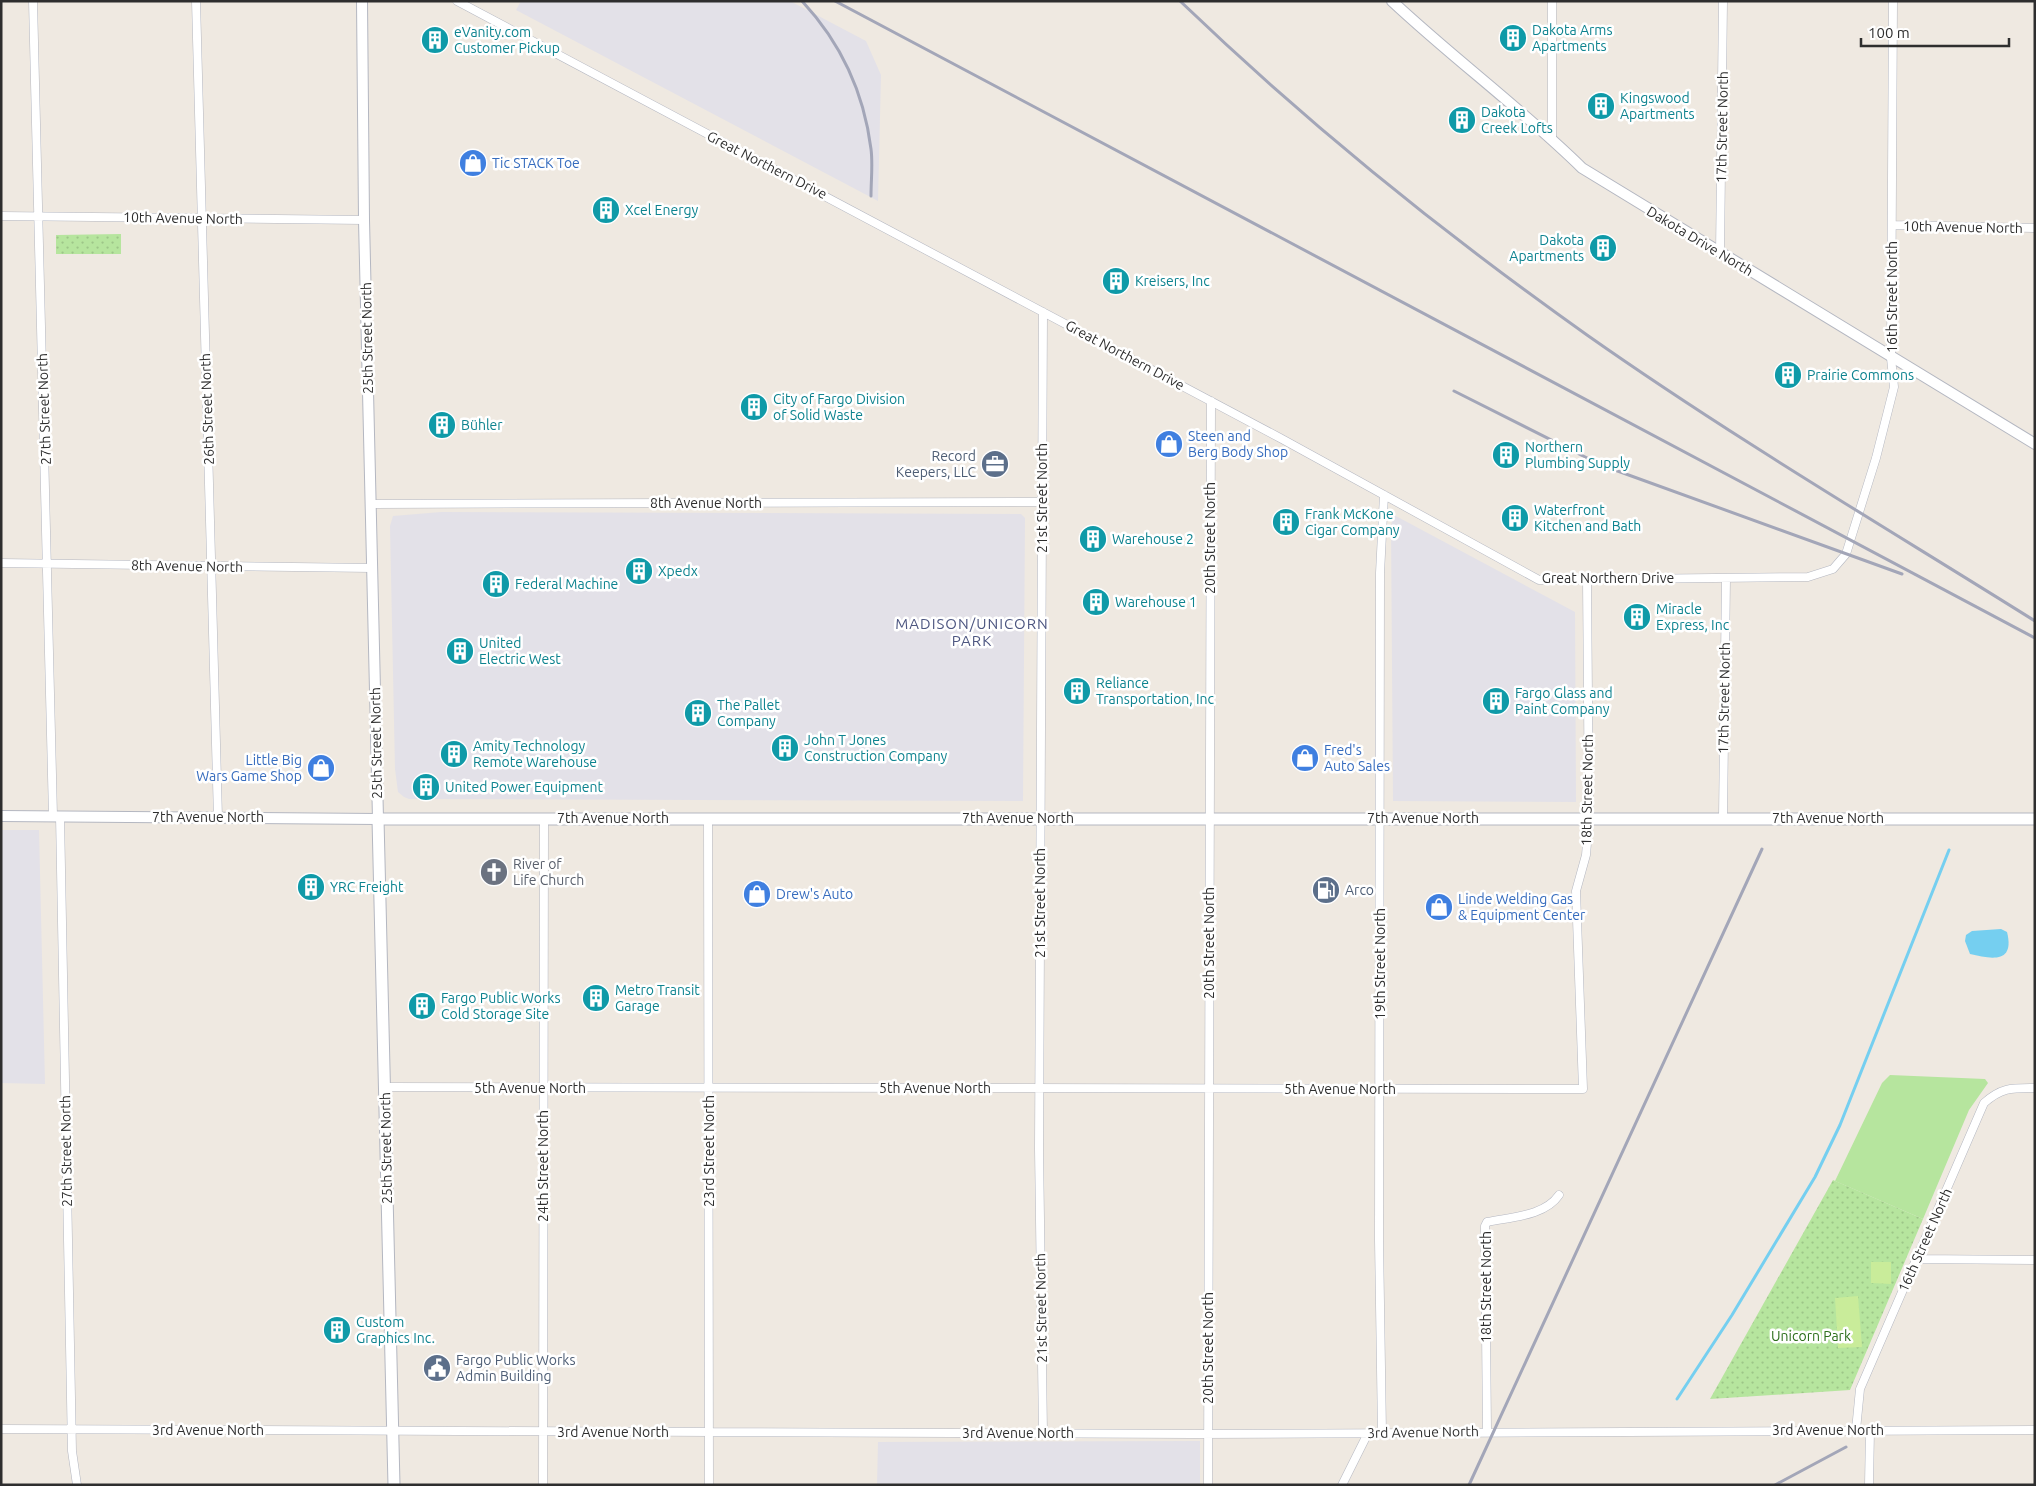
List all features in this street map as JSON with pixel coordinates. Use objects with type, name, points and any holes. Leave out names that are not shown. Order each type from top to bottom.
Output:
[{"type":"main road","name":"7th Avenue North","points":[[378,819],[2035,818]]},
{"type":"main road","name":"25th Street North","points":[[378,819],[394,1485]]},
{"type":"street","name":"27th Street North","points":[[33,1],[71,1429],[76,1485]]},
{"type":"street","name":"26th Street North","points":[[196,1],[218,818]]},
{"type":"street","name":"25th Street North","points":[[362,1],[364,220],[378,819]]},
{"type":"street","name":"Great Northern Drive","points":[[457,1],[1211,401],[1539,580],[1808,577],[1823,574]]},
{"type":"street","name":"Dakota Drive North","points":[[1392,1],[1468,70],[1552,139],[1582,168],[1720,254],[2035,444]]},
{"type":"street","points":[[1552,1],[1552,139]]},
{"type":"street","name":"17th Street North","points":[[1720,254],[1723,1]]},
{"type":"street","name":"16th Street North","points":[[1823,574],[1833,569],[1846,554],[1860,513],[1894,387],[1891,358],[1893,1]]},
{"type":"street","name":"10th Avenue North","points":[[1,216],[364,220]]},
{"type":"street","name":"10th Avenue North","points":[[1892,225],[2035,228]]},
{"type":"street","name":"21st Street North","points":[[1043,312],[1040,818],[1043,1433]]},
{"type":"street","name":"20th Street North","points":[[1208,1485],[1211,401]]},
{"type":"street","name":"19th Street North","points":[[1382,1433],[1380,573],[1384,494]]},
{"type":"street","name":"8th Avenue North","points":[[371,504],[1042,502]]},
{"type":"street","name":"8th Avenue North","points":[[1,563],[372,568]]},
{"type":"street","name":"17th Street North","points":[[1723,818],[1726,578]]},
{"type":"street","name":"18th Street North","points":[[1583,1089],[1576,891],[1586,855],[1589,819],[1587,579]]},
{"type":"street","name":"7th Avenue North","points":[[1,816],[378,819]]},
{"type":"street","name":"24th Street North","points":[[543,1485],[544,818]]},
{"type":"street","name":"23rd Street North","points":[[708,818],[709,1485]]},
{"type":"street","name":"5th Avenue North","points":[[385,1088],[1583,1089]]},
{"type":"street","name":"16th Street North","points":[[1856,1430],[1860,1389],[1984,1103],[1997,1092],[2010,1088],[2035,1088]]},
{"type":"street","name":"18th Street North","points":[[1487,1431],[1484,1226],[1488,1222],[1543,1209],[1552,1205],[1559,1195]]},
{"type":"street","points":[[1916,1259],[2035,1260]]},
{"type":"street","name":"3rd Avenue North","points":[[1,1429],[1208,1434],[1487,1431],[2035,1430]]},
{"type":"street","points":[[1869,1485],[1870,1430]]},
{"type":"street","points":[[1342,1485],[1368,1433]]},
{"type":"shaded area","points":[[521,1],[790,1],[866,41],[881,75],[878,201],[516,10]]},
{"type":"shaded area","points":[[441,512],[1021,514],[1025,518],[1023,801],[409,799],[404,797],[398,792],[395,769],[390,526],[393,516]]},
{"type":"shaded area","points":[[1394,515],[1575,612],[1576,802],[1393,801],[1391,525]]},
{"type":"shaded area","points":[[1,830],[39,830],[45,1084],[1,1083]]},
{"type":"shaded area","points":[[1200,1441],[1200,1485],[877,1485],[878,1442]]},
{"type":"green space","points":[[121,234],[121,254],[56,254],[56,235]]},
{"type":"green space","points":[[1890,1075],[1985,1079],[1988,1083],[1969,1110],[1923,1219],[1835,1181],[1882,1083]]},
{"type":"green space","name":"Unicorn Park","points":[[1833,1180],[1923,1219],[1850,1390],[1710,1399]]},
{"type":"green space","points":[[1871,1262],[1891,1262],[1891,1284],[1871,1283]]},
{"type":"green space","points":[[1858,1296],[1862,1347],[1838,1348],[1835,1298]]},
{"type":"water","points":[[2001,929],[2007,932],[2009,942],[2008,950],[2004,954],[1993,958],[1970,954],[1965,941],[1966,935],[1972,931]]},
{"type":"waterway","points":[[1677,1399],[1732,1315],[1815,1177],[1840,1125],[1949,850]]},
{"type":"railway","points":[[802,1],[816,17],[839,52],[849,70],[863,108],[871,149],[871,196]]},
{"type":"railway","points":[[835,1],[2035,638]]},
{"type":"railway","points":[[1180,1],[1277,90],[1377,176],[1533,296],[1697,410],[2035,621]]},
{"type":"railway","points":[[1454,391],[1601,465],[1902,574]]},
{"type":"railway","points":[[1469,1485],[1762,849]]},
{"type":"railway","points":[[1775,1485],[1846,1447]]},
{"type":"place","name":"Dakota Arms Apartments","points":[[1513,38]]},
{"type":"place","name":"eVanity.com Customer Pickup","points":[[435,40]]},
{"type":"place","name":"Kingswood Apartments","points":[[1601,106]]},
{"type":"place","name":"Dakota Creek Lofts","points":[[1462,120]]},
{"type":"place","name":"Tic STACK Toe","points":[[473,163]]},
{"type":"place","name":"Xcel Energy","points":[[606,210]]},
{"type":"place","name":"Dakota Apartments","points":[[1603,248]]},
{"type":"place","name":"Kreisers, Inc","points":[[1116,281]]},
{"type":"place","name":"Prairie Commons","points":[[1788,375]]},
{"type":"place","name":"City of Fargo Division of Solid Waste","points":[[754,407]]},
{"type":"place","name":"Bühler","points":[[442,425]]},
{"type":"place","name":"Steen and Berg Body Shop","points":[[1169,444]]},
{"type":"place","name":"Northern Plumbing Supply","points":[[1506,455]]},
{"type":"place","name":"Record Keepers, LLC","points":[[995,464]]},
{"type":"place","name":"Waterfront Kitchen and Bath","points":[[1515,518]]},
{"type":"place","name":"Frank McKone Cigar Company","points":[[1286,522]]},
{"type":"place","name":"Warehouse 2","points":[[1093,539]]},
{"type":"place","name":"Xpedx","points":[[639,571]]},
{"type":"place","name":"Federal Machine","points":[[496,584]]},
{"type":"place","name":"Warehouse 1","points":[[1096,602]]},
{"type":"place","name":"Miracle Express, Inc","points":[[1637,617]]},
{"type":"place","name":"United Electric West","points":[[460,651]]},
{"type":"place","name":"Reliance Transportation, Inc","points":[[1077,691]]},
{"type":"place","name":"Fargo Glass and Paint Company","points":[[1496,701]]},
{"type":"place","name":"The Pallet Company","points":[[698,713]]},
{"type":"place","name":"John T Jones Construction Company","points":[[785,748]]},
{"type":"place","name":"Amity Technology Remote Warehouse","points":[[454,754]]},
{"type":"place","name":"Fred's Auto Sales","points":[[1305,758]]},
{"type":"place","name":"Little Big Wars Game Shop","points":[[321,768]]},
{"type":"place","name":"United Power Equipment","points":[[426,787]]},
{"type":"place","name":"River of Life Church","points":[[494,872]]},
{"type":"place","name":"YRC Freight","points":[[311,887]]},
{"type":"place","name":"Arco","points":[[1326,890]]},
{"type":"place","name":"Drew's Auto","points":[[757,894]]},
{"type":"place","name":"Linde Welding Gas & Equipment Center","points":[[1439,907]]},
{"type":"place","name":"Metro Transit Garage","points":[[596,998]]},
{"type":"place","name":"Fargo Public Works Cold Storage Site","points":[[422,1006]]},
{"type":"place","name":"Custom Graphics Inc.","points":[[337,1330]]},
{"type":"place","name":"Fargo Public Works Admin Building","points":[[437,1368]]},
{"type":"district","name":"MADISON/UNICORN PARK","points":[[972,632]]}]
